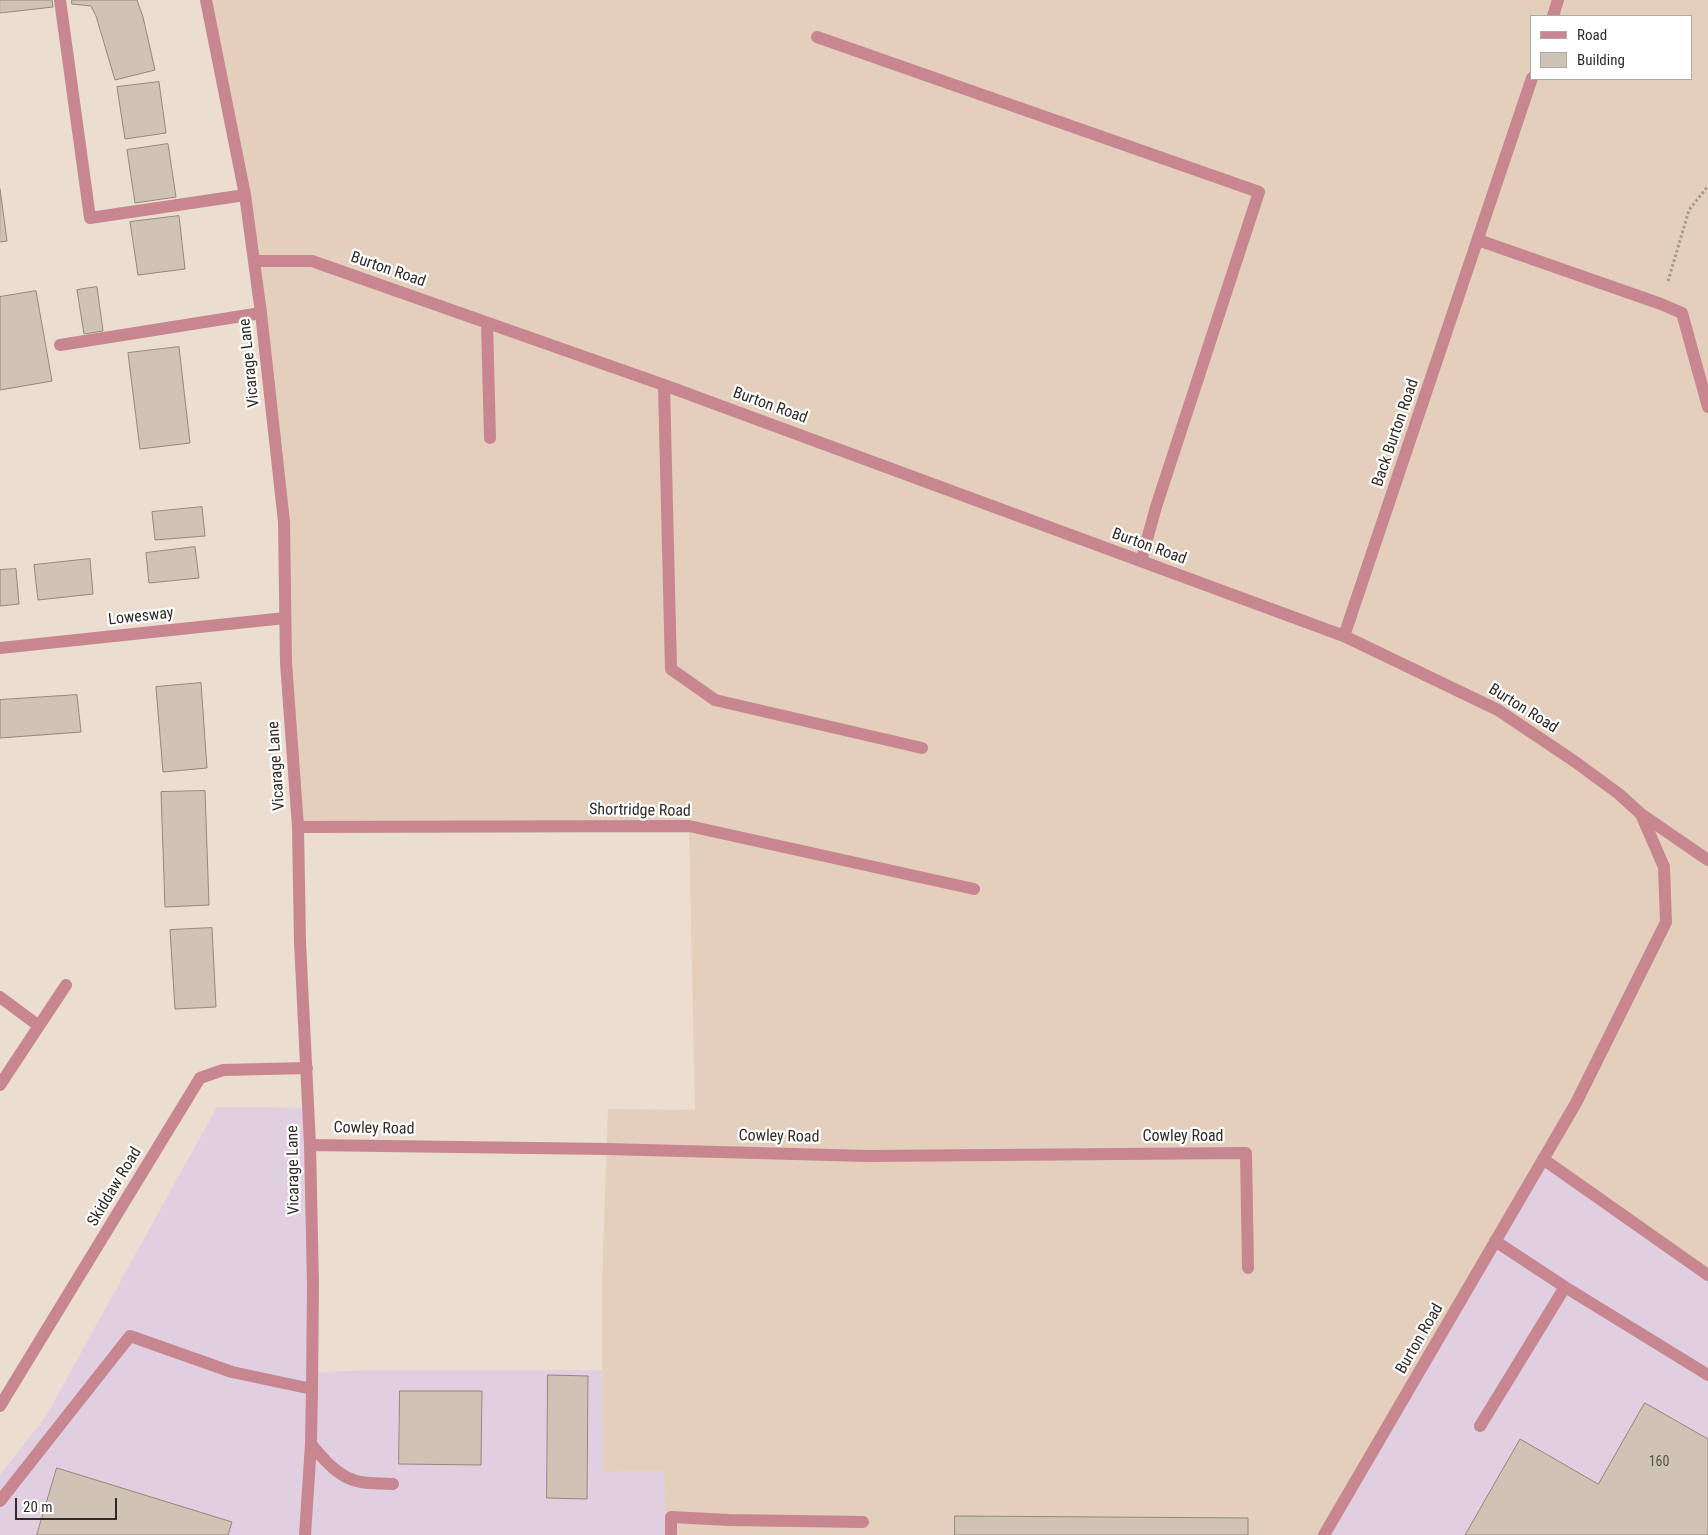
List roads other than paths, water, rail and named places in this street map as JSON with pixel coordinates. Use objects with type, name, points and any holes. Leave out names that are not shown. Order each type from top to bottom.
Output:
[{"type":"street","points":[[60,0],[90,218],[246,195]]},
{"type":"street","name":"Vicarage Lane","points":[[206,0],[246,195],[284,522],[286,663],[298,826],[300,942],[310,1145],[313,1285],[311,1444],[305,1535]]},
{"type":"street","points":[[1552,15],[1558,0]]},
{"type":"street","points":[[817,37],[1259,192],[1156,507],[1141,561]]},
{"type":"street","name":"Back Burton Road","points":[[1344,636],[1531,80]]},
{"type":"street","points":[[1478,240],[1682,313],[1708,407]]},
{"type":"street","name":"Burton Road","points":[[255,260],[312,261],[664,385],[1344,636],[1498,710],[1574,761],[1619,794],[1641,814],[1664,867],[1666,922],[1576,1103],[1324,1535]]},
{"type":"street","points":[[60,345],[261,313]]},
{"type":"street","points":[[487,323],[490,438]]},
{"type":"street","points":[[664,385],[671,669],[715,700],[922,748]]},
{"type":"street","name":"Lowesway","points":[[0,648],[285,618]]},
{"type":"street","points":[[1641,814],[1708,860]]},
{"type":"street","name":"Shortridge Road","points":[[298,826],[689,826],[974,889]]},
{"type":"street","points":[[0,1085],[66,985]]},
{"type":"street","points":[[0,997],[39,1026]]},
{"type":"street","name":"Skiddaw Road","points":[[0,1406],[200,1078],[223,1070],[307,1068]]},
{"type":"street","name":"Cowley Road","points":[[310,1145],[617,1149],[868,1156],[1246,1153],[1248,1268]]},
{"type":"street","points":[[1543,1159],[1708,1275]]},
{"type":"street","points":[[1495,1241],[1565,1287],[1708,1375]]},
{"type":"street","points":[[1480,1426],[1565,1287]]},
{"type":"street","points":[[0,1501],[130,1336],[232,1372],[312,1389]]},
{"type":"street","points":[[311,1444],[328,1463],[349,1478],[361,1482],[393,1484]]},
{"type":"street","points":[[671,1535],[671,1517],[862,1522]]}]
